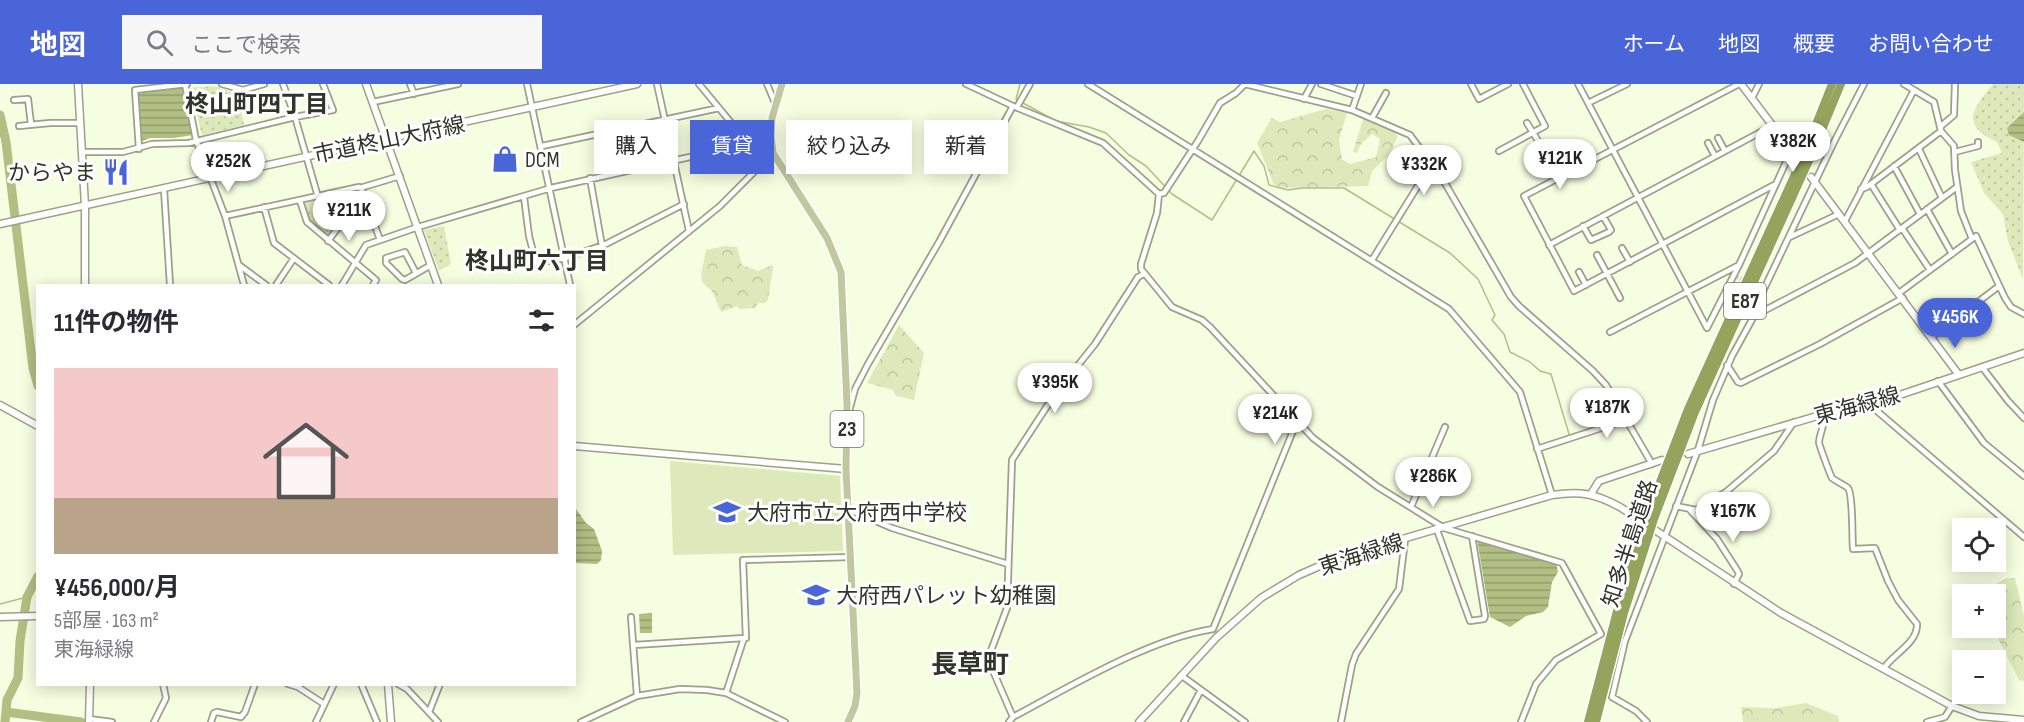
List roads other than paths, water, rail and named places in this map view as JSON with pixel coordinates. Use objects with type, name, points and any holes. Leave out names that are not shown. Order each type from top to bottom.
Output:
[{"type":"highway","name":"知多半島道路","points":[[1651,518],[1688,409],[1805,152],[1832,84]]},
{"type":"highway","name":"知多半島道路","points":[[1588,722],[1617,611],[1645,533],[1695,412],[1812,154],[1841,84]]},
{"type":"highway","name":"知多半島道路","points":[[1596,722],[1645,533]]},
{"type":"main road","points":[[773,120],[775,103],[782,84]]},
{"type":"main road","name":"23","points":[[774,155],[827,238],[839,263],[842,280],[847,418],[846,469],[850,510],[856,693],[855,706],[848,722]]},
{"type":"street","points":[[78,84],[85,206],[85,284]]},
{"type":"street","points":[[139,149],[135,90],[187,84],[196,140],[225,216],[244,284]]},
{"type":"street","points":[[222,84],[244,87],[264,84]]},
{"type":"street","points":[[283,84],[318,197]]},
{"type":"street","points":[[82,152],[107,153],[139,149],[152,144],[176,144],[333,110],[323,84]]},
{"type":"street","points":[[366,84],[438,284]]},
{"type":"street","points":[[410,84],[414,94]]},
{"type":"street","points":[[373,102],[458,84]]},
{"type":"street","points":[[527,84],[570,284]]},
{"type":"street","name":"市道柊山大府線","points":[[2,224],[637,84]]},
{"type":"street","points":[[657,84],[664,119]]},
{"type":"street","points":[[699,84],[729,120]]},
{"type":"street","points":[[766,84],[775,103]]},
{"type":"street","points":[[966,84],[1017,104],[1103,143],[1159,194]]},
{"type":"street","points":[[847,418],[851,411],[855,389],[868,364],[1030,84]]},
{"type":"street","points":[[1088,84],[1449,309],[1520,392],[1552,495]]},
{"type":"street","points":[[1159,194],[1165,193],[1220,103],[1245,84],[1352,110],[1410,135],[1432,163],[1518,306],[1606,385],[1652,464]]},
{"type":"street","points":[[1304,99],[1312,84]]},
{"type":"street","points":[[1321,84],[1357,96]]},
{"type":"street","points":[[1352,110],[1361,84]]},
{"type":"street","points":[[1472,84],[1479,99],[1506,84]]},
{"type":"street","points":[[1499,151],[1545,126],[1523,84]]},
{"type":"street","points":[[1578,84],[1707,328],[1739,265],[1791,151]]},
{"type":"street","points":[[1588,103],[1627,84]]},
{"type":"street","points":[[1774,185],[1574,291],[1524,196],[1740,84],[1797,158]]},
{"type":"street","points":[[1752,98],[1759,84]]},
{"type":"street","points":[[1647,722],[1636,711],[1612,697],[1625,641],[1698,450],[1713,400],[1728,365],[1754,316],[1764,289],[1790,237],[1813,179],[1864,84]]},
{"type":"street","points":[[1904,84],[1934,102],[1940,129],[1954,146],[1960,211],[1972,238]]},
{"type":"street","points":[[1862,189],[1919,149],[1953,115],[1955,84]]},
{"type":"street","points":[[1845,221],[1914,90]]},
{"type":"street","points":[[1372,118],[1386,93]]},
{"type":"street","points":[[14,100],[28,99],[31,124]]},
{"type":"street","points":[[542,146],[719,108]]},
{"type":"street","points":[[19,126],[80,123]]},
{"type":"street","points":[[1527,123],[1540,144]]},
{"type":"street","points":[[1549,245],[1772,126]]},
{"type":"street","points":[[1718,138],[1725,151]]},
{"type":"street","points":[[1955,152],[1978,146],[1978,142]]},
{"type":"street","points":[[1708,143],[1715,156]]},
{"type":"street","points":[[1919,149],[1942,198]]},
{"type":"street","points":[[1372,260],[1432,163]]},
{"type":"street","points":[[1894,166],[1920,214]]},
{"type":"street","points":[[1551,168],[1557,179]]},
{"type":"street","points":[[343,284],[366,245],[418,227],[550,188],[610,174]]},
{"type":"street","points":[[677,174],[689,231]]},
{"type":"street","points":[[576,323],[720,206],[751,174]]},
{"type":"street","points":[[225,216],[360,188],[400,176]]},
{"type":"street","points":[[590,178],[602,246]]},
{"type":"street","points":[[1813,179],[1959,375]]},
{"type":"street","points":[[1871,184],[1930,270]]},
{"type":"street","points":[[1754,316],[1855,263],[1957,187]]},
{"type":"street","points":[[360,188],[380,240]]},
{"type":"street","points":[[164,189],[170,284]]},
{"type":"street","points":[[328,240],[340,225],[330,194]]},
{"type":"street","points":[[1159,194],[1157,213],[1141,264],[1144,274],[1172,306],[1202,320],[1210,327],[1313,438],[1378,487],[1411,507],[1440,529],[1472,536],[1562,563],[1601,634],[1556,660],[1536,684],[1521,722]]},
{"type":"street","points":[[524,197],[536,263],[565,258],[602,246],[684,204]]},
{"type":"street","points":[[300,201],[307,222],[376,280],[374,284]]},
{"type":"street","points":[[264,207],[274,243],[328,284]]},
{"type":"street","points":[[1927,209],[1952,254]]},
{"type":"street","points":[[1790,237],[1839,214]]},
{"type":"street","points":[[1583,226],[1591,240],[1609,232],[1611,230],[1603,216]]},
{"type":"street","points":[[1728,365],[1738,382],[1741,383],[1820,344],[1901,296],[1930,270],[1976,236],[2011,307],[2024,314]]},
{"type":"street","points":[[1622,248],[1630,262]]},
{"type":"street","points":[[416,273],[405,252],[386,258],[386,263],[405,280],[431,265]]},
{"type":"street","points":[[1597,255],[1620,297]]},
{"type":"street","points":[[277,284],[294,258]]},
{"type":"street","points":[[238,264],[265,284]]},
{"type":"street","points":[[1610,332],[1739,265]]},
{"type":"street","points":[[1579,272],[1586,285]]},
{"type":"street","points":[[1013,717],[990,664],[989,656],[1007,608],[1012,460],[1055,394],[1095,344],[1138,276],[1144,274]]},
{"type":"street","points":[[1932,337],[1999,286]]},
{"type":"street","name":"東海緑線","points":[[1688,454],[1794,422],[1870,405],[2024,353]]},
{"type":"street","points":[[1982,367],[2024,418]]},
{"type":"street","points":[[1938,381],[1984,443],[2024,476]]},
{"type":"street","points":[[0,405],[36,425]]},
{"type":"street","points":[[1870,405],[2024,537]]},
{"type":"street","points":[[1824,414],[1825,425],[1820,439],[1820,449],[1832,478],[1848,488],[1851,494],[1853,549],[1875,548],[1898,600],[1917,624],[1918,629],[1914,638],[1884,668]]},
{"type":"street","points":[[1537,449],[1626,420]]},
{"type":"street","points":[[1214,629],[1298,421]]},
{"type":"street","points":[[1676,506],[1696,510],[1726,492],[1774,451],[1794,422]]},
{"type":"street","points":[[1411,507],[1445,427]]},
{"type":"street","points":[[576,446],[846,469]]},
{"type":"street","points":[[1662,460],[1599,481],[1591,494],[1620,507],[1780,613],[1952,706],[1979,716],[2001,720],[2024,720]]},
{"type":"street","name":"東海緑線","points":[[1139,722],[1219,636],[1261,598],[1299,575],[1338,558],[1552,495],[1572,492],[1591,494]]},
{"type":"street","points":[[850,510],[892,528],[1008,564]]},
{"type":"street","points":[[1690,510],[1717,538],[1737,570],[1739,574],[1734,584]]},
{"type":"street","points":[[1440,529],[1470,621],[1484,619],[1485,616],[1472,536]]},
{"type":"street","points":[[1341,722],[1356,654],[1399,589],[1405,540]]},
{"type":"street","points":[[726,693],[744,638],[746,638],[743,560],[851,557]]},
{"type":"street","points":[[0,617],[36,616]]},
{"type":"street","points":[[632,617],[637,696]]},
{"type":"street","points":[[1214,629],[1219,636]]},
{"type":"street","points":[[1009,722],[1013,717],[1139,653],[1214,629]]},
{"type":"street","points":[[634,645],[744,638]]},
{"type":"street","points":[[1182,676],[1245,722]]},
{"type":"street","points":[[90,686],[89,720],[112,722]]},
{"type":"street","points":[[154,722],[166,698],[163,686]]},
{"type":"street","points":[[211,722],[214,713],[217,712],[241,717],[254,686]]},
{"type":"street","points":[[295,686],[324,704]]},
{"type":"street","points":[[316,722],[333,686]]},
{"type":"street","points":[[362,686],[377,722]]},
{"type":"street","points":[[388,686],[391,722]]},
{"type":"street","points":[[402,686],[438,722]]},
{"type":"street","points":[[429,712],[439,686]]},
{"type":"street","points":[[581,722],[637,696],[680,689],[726,693],[785,722]]},
{"type":"street","points":[[1184,722],[1201,690]]},
{"type":"street","points":[[1927,722],[1945,717],[1952,706]]},
{"type":"waterway","points":[[1018,101],[1016,99],[1020,84]]},
{"type":"waterway","points":[[1023,103],[1056,121],[1089,127],[1106,133],[1129,155],[1146,166],[1172,194],[1212,220],[1254,151],[1264,166],[1269,185],[1288,190],[1344,188],[1450,253],[1478,279],[1495,315],[1492,320],[1504,334],[1510,352],[1530,362],[1540,371],[1551,374],[1569,434]]},
{"type":"waterway","points":[[0,115],[6,142],[36,379]]},
{"type":"waterway","points":[[5,722],[7,700],[18,678],[20,641],[27,597],[36,580]]},
{"type":"waterway","points":[[0,604],[27,597]]},
{"type":"waterway","points":[[6,712],[81,722]]},
{"type":"tunnel","points":[[1734,276],[1764,289]]},
{"type":"place","name":"DCM","points":[[505,159]]},
{"type":"place","name":"からやま","points":[[116,172]]},
{"type":"place","name":"大府市立大府西中学校","points":[[727,512]]},
{"type":"place","name":"大府西パレット幼稚園","points":[[816,595]]},
{"type":"district","name":"柊山町四丁目","points":[[257,104]]},
{"type":"district","name":"柊山町六丁目","points":[[537,261]]},
{"type":"district","name":"長草町","points":[[970,664]]}]
